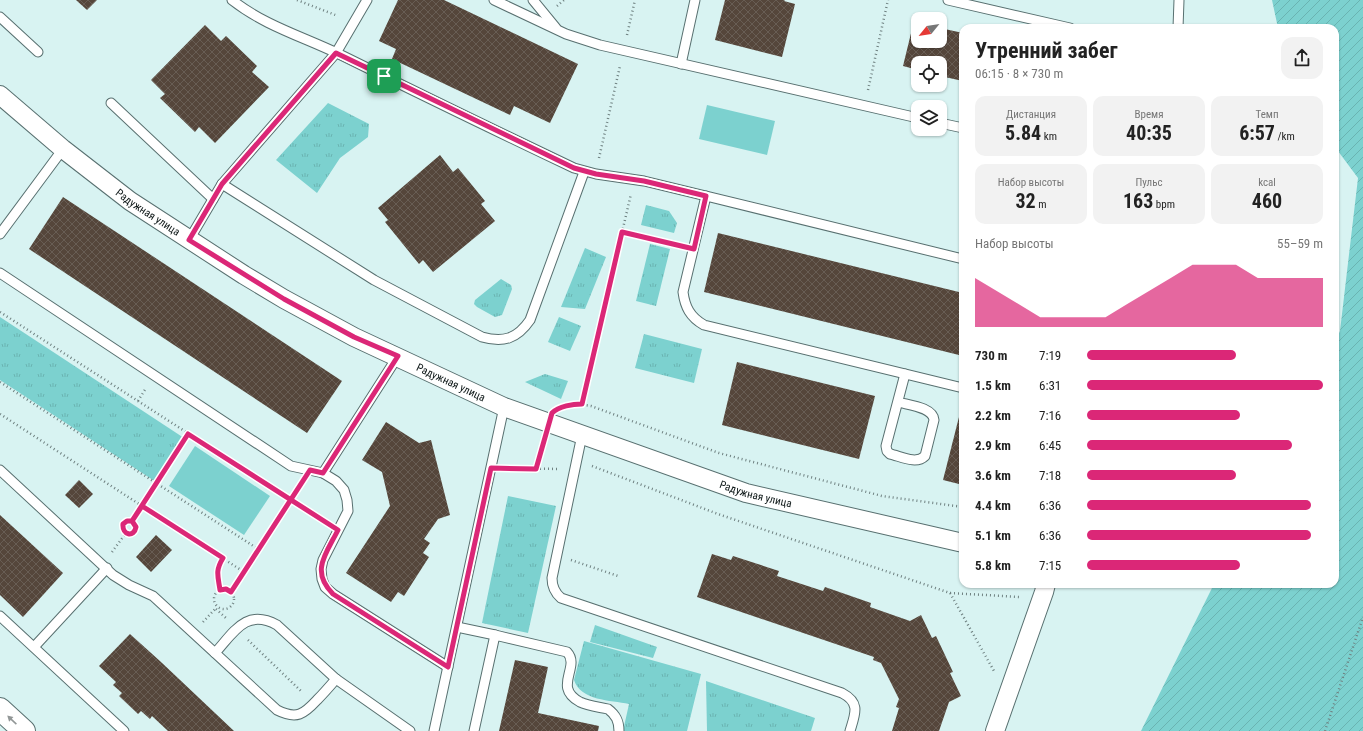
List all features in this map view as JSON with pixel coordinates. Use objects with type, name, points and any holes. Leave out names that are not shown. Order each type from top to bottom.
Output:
[{"type":"main road","points":[[0,709],[24,731]]},
{"type":"street","name":"Радужная улица","points":[[0,95],[63,149],[130,202],[284,299],[354,337],[398,356],[504,407],[746,493],[959,542]]},
{"type":"street","points":[[995,731],[1044,591]]},
{"type":"lane","points":[[232,0],[258,18],[283,31],[336,53],[584,172],[634,180],[706,196],[959,258]]},
{"type":"lane","points":[[189,240],[222,184],[336,53],[367,0]]},
{"type":"lane","points":[[494,0],[558,30],[586,41],[911,116]]},
{"type":"lane","points":[[533,0],[558,30]]},
{"type":"lane","points":[[681,64],[696,0]]},
{"type":"lane","points":[[948,0],[1053,24]]},
{"type":"lane","points":[[1178,24],[1179,0]]},
{"type":"lane","points":[[0,17],[38,52]]},
{"type":"lane","points":[[111,103],[213,199]]},
{"type":"lane","points":[[947,125],[959,127]]},
{"type":"lane","points":[[0,234],[63,149]]},
{"type":"lane","points":[[222,184],[374,280],[482,337],[493,340],[504,340],[512,337],[525,328],[530,320],[584,172]]},
{"type":"lane","points":[[706,196],[683,292],[685,304],[690,314],[696,320],[704,325],[959,387]]},
{"type":"lane","points":[[0,273],[291,466],[323,473],[336,480],[344,490],[348,500],[348,511],[323,560],[321,569],[322,579],[326,587],[333,594],[448,667]]},
{"type":"lane","points":[[323,473],[398,356]]},
{"type":"lane","points":[[898,402],[929,410],[933,415],[934,420],[925,456],[921,459],[916,460],[890,454],[887,451],[886,446],[904,374]]},
{"type":"lane","points":[[434,731],[504,407]]},
{"type":"lane","points":[[582,435],[552,578],[552,585],[557,595],[561,598],[842,693],[848,697],[855,708],[855,715],[850,731]]},
{"type":"lane","points":[[0,470],[105,567],[121,580],[153,596],[277,710],[285,714],[298,715],[306,712],[336,679]]},
{"type":"lane","points":[[34,647],[105,567]]},
{"type":"lane","points":[[0,616],[124,731]]},
{"type":"lane","points":[[215,653],[242,624],[258,618],[268,620],[277,625],[336,679],[410,731]]},
{"type":"lane","points":[[457,627],[567,652],[570,655],[572,663],[567,685],[569,692],[579,702],[608,709],[612,712],[618,722],[619,731]]},
{"type":"lane","points":[[474,731],[495,635]]},
{"type":"path","points":[[298,0],[354,22]]},
{"type":"path","points":[[596,174],[635,0]]},
{"type":"path","points":[[864,106],[888,0]]},
{"type":"path","points":[[582,404],[634,180]]},
{"type":"path","points":[[622,232],[694,249]]},
{"type":"path","points":[[0,312],[338,530]]},
{"type":"path","points":[[0,387],[1,383],[258,550]]},
{"type":"path","points":[[536,469],[550,416],[556,410],[575,404],[582,404],[739,459],[882,496],[959,506]]},
{"type":"path","points":[[0,414],[244,572]]},
{"type":"path","points":[[132,521],[188,434]]},
{"type":"path","points":[[491,468],[536,469],[576,465],[950,593],[1044,591]]},
{"type":"path","points":[[231,592],[310,470]]},
{"type":"path","points":[[126,533],[123,529],[123,524],[127,521],[132,521]]},
{"type":"path","points":[[126,533],[130,534],[136,529],[136,524],[132,521]]},
{"type":"path","points":[[105,567],[126,533]]},
{"type":"path","points":[[557,556],[618,576]]},
{"type":"path","points":[[220,590],[217,570],[223,558]]},
{"type":"path","points":[[226,589],[231,592],[234,598],[233,604],[229,608],[223,610],[215,605],[215,594],[220,590],[226,589]]},
{"type":"path","points":[[950,593],[1008,696]]},
{"type":"path","points":[[216,609],[314,703]]},
{"type":"path","points":[[1325,731],[1363,617]]},
{"type":"green space","points":[[1272,0],[1363,0],[1363,731],[1141,731],[1212,588],[1339,588],[1339,333],[1358,178],[1339,152],[1339,24],[1277,24]]},
{"type":"green space","points":[[328,103],[369,124],[368,137],[340,158],[317,193],[276,160]]},
{"type":"green space","points":[[707,105],[775,121],[767,155],[699,139]]},
{"type":"green space","points":[[646,205],[669,211],[677,223],[674,233],[641,225]]},
{"type":"green space","points":[[650,244],[670,249],[656,306],[636,301]]},
{"type":"green space","points":[[585,248],[606,257],[585,309],[561,307]]},
{"type":"green space","points":[[501,279],[511,285],[512,289],[502,315],[495,317],[474,304],[475,300]]},
{"type":"green space","points":[[0,317],[184,438],[156,482],[0,380]]},
{"type":"green space","points":[[559,317],[581,326],[570,351],[548,342]]},
{"type":"green space","points":[[644,334],[702,349],[694,383],[635,368]]},
{"type":"green space","points":[[545,374],[568,381],[561,399],[525,382]]},
{"type":"green space","points":[[195,446],[270,496],[244,535],[169,486]]},
{"type":"green space","points":[[508,496],[556,506],[528,633],[482,623]]},
{"type":"green space","points":[[595,625],[657,647],[653,658],[590,642]]},
{"type":"green space","points":[[584,641],[701,674],[687,731],[623,731],[629,704],[589,696],[578,687],[574,680]]},
{"type":"green space","points":[[706,681],[815,718],[811,731],[707,731]]},
{"type":"building","points":[[76,0],[97,0],[87,10]]},
{"type":"building","points":[[398,0],[444,0],[578,64],[550,123],[514,106],[510,115],[392,59],[396,49],[379,41]]},
{"type":"building","points":[[725,0],[785,0],[784,1],[795,4],[782,57],[715,40]]},
{"type":"building","points":[[205,25],[221,41],[226,36],[257,66],[252,72],[269,87],[215,143],[199,127],[195,132],[160,98],[165,94],[151,80]]},
{"type":"building","points":[[947,30],[959,32],[959,80],[947,78],[947,56],[911,56],[911,68],[903,66],[911,33],[911,48],[947,48]]},
{"type":"building","points":[[440,155],[453,172],[458,168],[485,201],[481,204],[495,221],[433,272],[423,260],[419,264],[385,222],[388,220],[378,208]]},
{"type":"building","points":[[63,197],[342,381],[307,433],[29,249]]},
{"type":"building","points":[[718,233],[959,292],[959,355],[704,292]]},
{"type":"building","points":[[737,362],[875,396],[859,459],[722,425]]},
{"type":"building","points":[[959,417],[959,484],[943,480]]},
{"type":"building","points":[[386,422],[419,443],[431,440],[450,515],[438,519],[424,539],[430,543],[423,553],[429,557],[404,596],[398,592],[391,602],[346,573],[390,506],[382,472],[362,460]]},
{"type":"building","points":[[79,480],[93,494],[79,508],[65,495]]},
{"type":"building","points":[[0,515],[63,573],[23,617],[0,595]]},
{"type":"building","points":[[156,535],[172,550],[151,572],[136,557]]},
{"type":"building","points":[[712,554],[731,560],[733,556],[779,571],[777,576],[823,591],[825,587],[871,603],[870,607],[910,621],[921,615],[932,638],[936,636],[953,672],[950,673],[961,696],[949,702],[939,731],[892,731],[899,708],[896,707],[899,699],[881,663],[873,660],[874,657],[697,597]]},
{"type":"building","points":[[130,634],[234,731],[168,731],[152,716],[150,719],[141,711],[138,714],[119,696],[122,693],[113,685],[116,682],[99,666]]},
{"type":"building","points":[[515,660],[548,667],[538,713],[599,726],[598,731],[499,731]]},
{"type":"route","points":[[384,76],[336,53],[222,184],[189,240],[284,299],[354,337],[398,356],[323,473],[310,470],[291,500],[231,592],[226,589],[220,590],[217,570],[223,558],[142,506],[132,521],[130,520],[123,524],[123,529],[128,534],[135,531],[136,527],[132,521],[188,434],[291,500],[338,530],[323,560],[321,569],[322,579],[326,587],[333,594],[448,667],[491,468],[536,469],[552,413],[556,410],[575,404],[582,404],[622,232],[694,249],[706,196],[644,181],[584,172],[384,76]]}]
